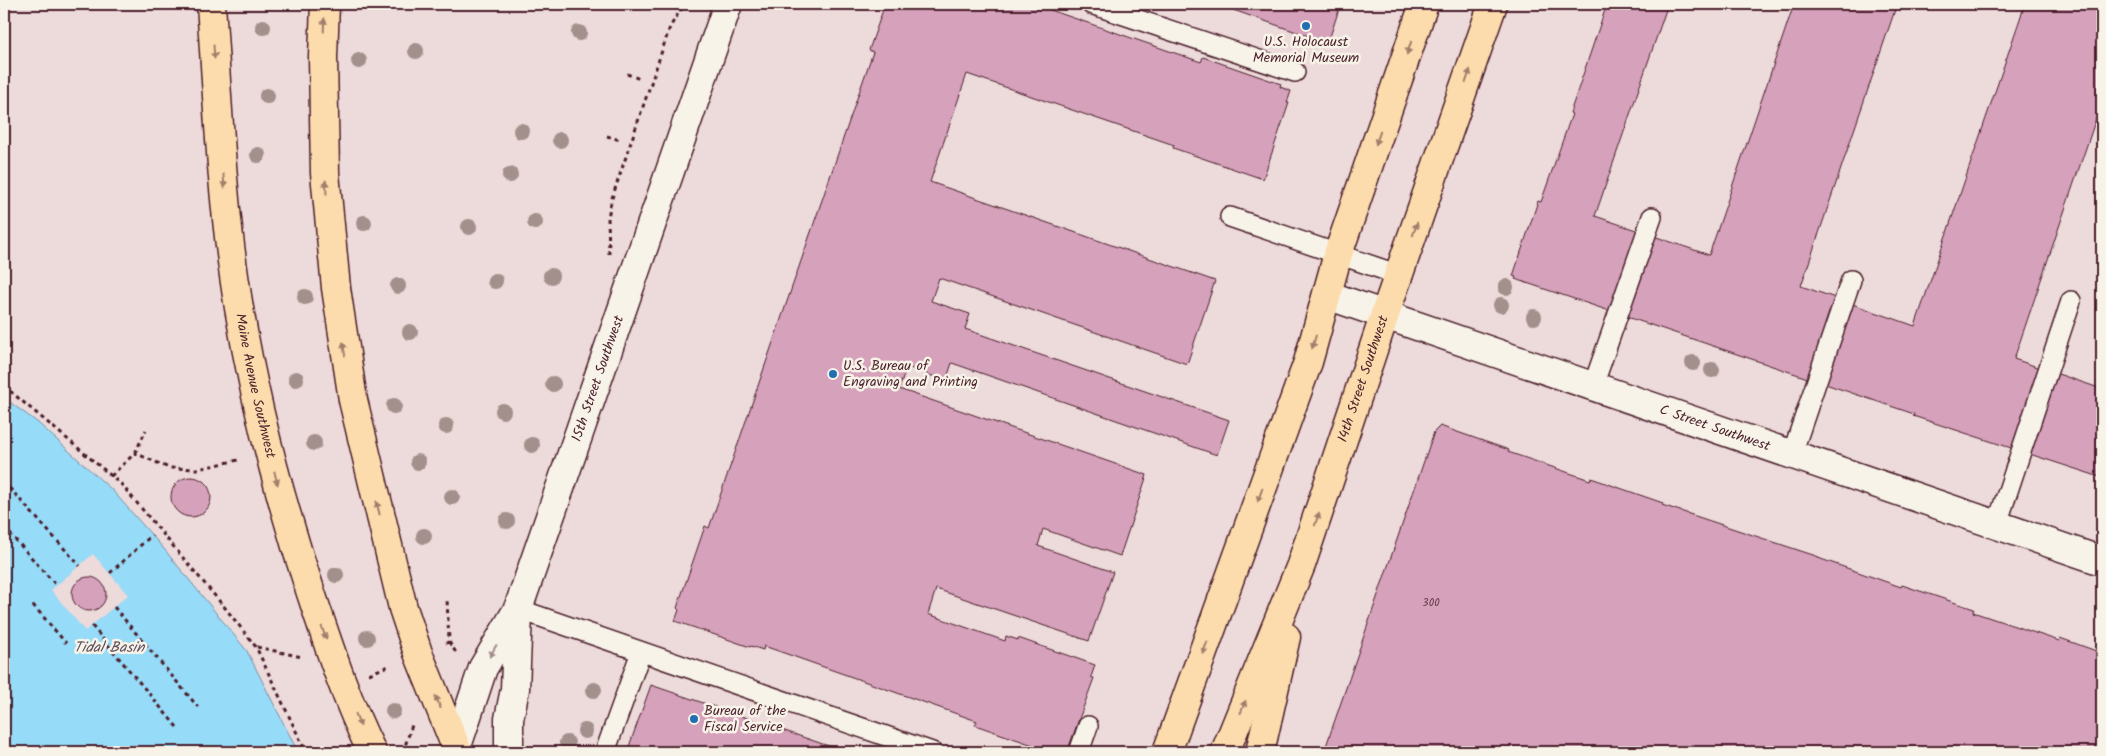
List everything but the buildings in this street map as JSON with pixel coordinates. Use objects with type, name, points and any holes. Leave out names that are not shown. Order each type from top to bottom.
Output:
[{"type":"main road","name":"Maine Avenue Southwest","points":[[211,4],[219,133],[228,231],[255,397],[288,526],[324,633],[362,732],[372,752]]},
{"type":"main road","points":[[325,4],[323,57],[325,174],[336,288],[353,400],[403,608],[418,653],[456,750]]},
{"type":"main road","name":"15th Street Southwest","points":[[456,750],[483,668],[518,609],[728,4]]},
{"type":"main road","points":[[1167,752],[1308,362],[1338,254],[1424,4]]},
{"type":"main road","name":"14th Street Southwest","points":[[1225,752],[1301,565],[1398,275],[1493,4]]},
{"type":"main road","name":"C Street Southwest","points":[[1327,295],[2102,561]]},
{"type":"main road","points":[[1260,752],[1301,565]]},
{"type":"main road","points":[[509,752],[509,719],[515,689],[518,609]]},
{"type":"lane","points":[[1090,4],[1295,72]]},
{"type":"lane","points":[[1230,217],[1398,275]]},
{"type":"lane","points":[[1593,386],[1652,217]]},
{"type":"lane","points":[[1792,454],[1851,280]]},
{"type":"lane","points":[[1996,524],[2071,301]]},
{"type":"lane","points":[[518,609],[932,752]]},
{"type":"lane","points":[[605,752],[641,652]]},
{"type":"lane","points":[[1079,752],[1088,726]]},
{"type":"path","points":[[609,256],[608,217],[612,198],[670,27],[684,4]]},
{"type":"path","points":[[627,74],[640,79]]},
{"type":"path","points":[[607,136],[620,140]]},
{"type":"path","points":[[4,386],[121,484],[220,601],[256,647],[306,752]]},
{"type":"path","points":[[112,476],[136,453],[146,430]]},
{"type":"path","points":[[136,453],[169,468],[198,469],[238,460]]},
{"type":"path","points":[[4,482],[80,566]]},
{"type":"path","points":[[4,527],[56,585]]},
{"type":"path","points":[[110,573],[152,535]]},
{"type":"path","points":[[439,645],[449,642],[447,599]]},
{"type":"path","points":[[33,605],[66,643]]},
{"type":"path","points":[[114,607],[198,707]]},
{"type":"path","points":[[92,626],[177,727]]},
{"type":"path","points":[[256,647],[302,657]]},
{"type":"path","points":[[368,674],[395,663]]},
{"type":"path","points":[[403,752],[414,719]]},
{"type":"water","name":"Tidal Basin","points":[[4,398],[37,422],[112,490],[164,549],[247,651],[298,752],[4,752]]},
{"type":"pier","points":[[93,554],[128,595],[85,631],[51,590]]},
{"type":"place","name":"U.S. Holocaust Memorial Museum","points":[[1306,26]]},
{"type":"place","name":"U.S. Bureau of Engraving and Printing","points":[[833,374]]},
{"type":"place","name":"Bureau of the Fiscal Service","points":[[694,719]]}]
